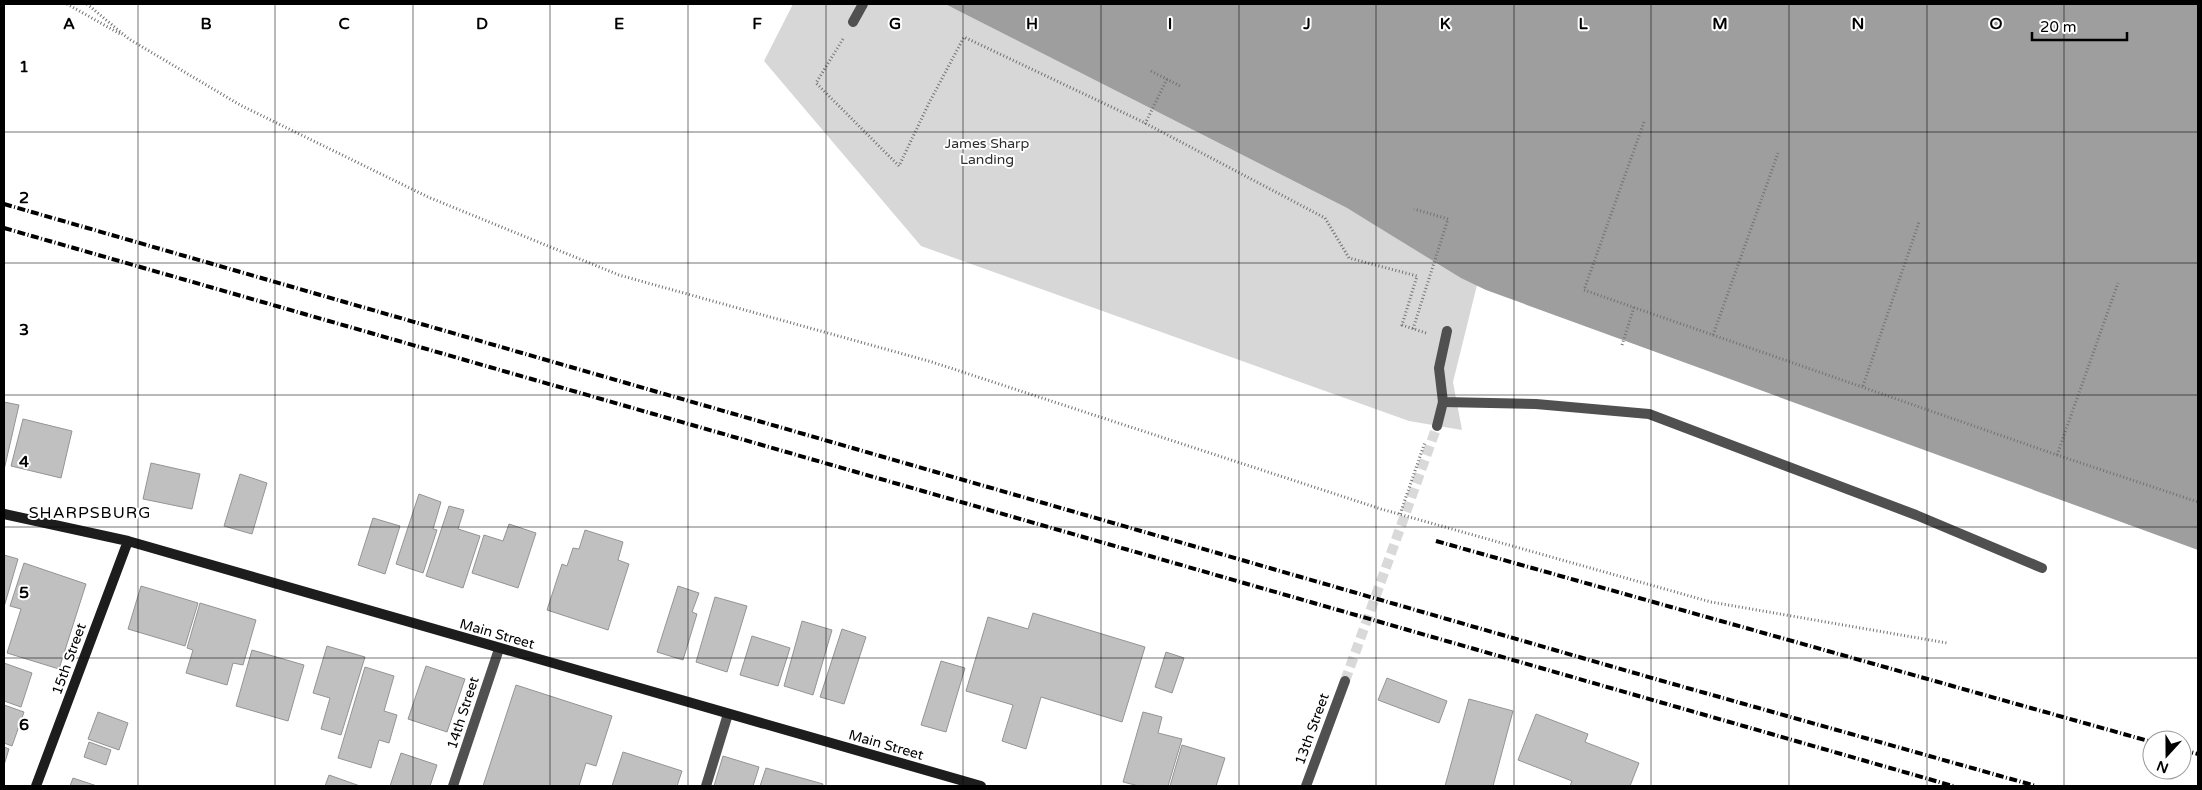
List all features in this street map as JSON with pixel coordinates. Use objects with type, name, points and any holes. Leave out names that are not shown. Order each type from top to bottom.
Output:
[{"type":"main road","name":"Main Street","points":[[4,514],[128,541],[981,786]]},
{"type":"main road","name":"15th Street","points":[[36,786],[128,541]]},
{"type":"street","points":[[853,22],[863,4]]},
{"type":"street","points":[[1437,426],[1443,402],[1439,368],[1446,335]]},
{"type":"street","points":[[1443,402],[1536,404],[1649,414],[1916,515],[2042,568]]},
{"type":"street","name":"14th Street","points":[[454,786],[499,649]]},
{"type":"street","name":"13th Street","points":[[1306,786],[1345,681]]},
{"type":"street","points":[[706,786],[728,714]]},
{"type":"path","points":[[67,4],[240,105],[428,197],[619,275],[932,362],[1400,514],[1711,602],[1947,643]]},
{"type":"path","points":[[87,4],[129,39]]},
{"type":"path","points":[[853,22],[816,83],[899,166],[929,103],[964,37],[1145,124],[1325,218],[1349,258],[1417,276],[1402,325],[1446,335]]},
{"type":"path","points":[[1151,71],[1180,86]]},
{"type":"path","points":[[1145,124],[1167,79]]},
{"type":"path","points":[[1644,122],[1584,290],[2057,455],[2198,502]]},
{"type":"path","points":[[1713,335],[1778,153]]},
{"type":"path","points":[[1413,329],[1448,219],[1414,209]]},
{"type":"path","points":[[1863,386],[1918,222]]},
{"type":"path","points":[[2057,455],[2118,283]]},
{"type":"path","points":[[1622,345],[1634,307]]},
{"type":"path","points":[[1400,514],[1428,432]]},
{"type":"green space","name":"James Sharp Landing","points":[[793,4],[945,4],[1347,208],[1477,285],[1453,382],[1462,430],[1409,421],[921,246],[764,61]]},
{"type":"shaded area","points":[[945,4],[2198,4],[2198,550],[1486,290],[1461,278],[1347,208]]},
{"type":"building","points":[[4,402],[19,405],[4,470]]},
{"type":"building","points":[[23,419],[72,431],[61,478],[11,466]]},
{"type":"building","points":[[151,463],[200,474],[192,509],[143,499]]},
{"type":"building","points":[[240,474],[267,483],[252,534],[224,526]]},
{"type":"building","points":[[419,494],[441,502],[433,529],[437,530],[423,573],[396,564]]},
{"type":"building","points":[[449,506],[464,510],[458,529],[480,536],[463,588],[426,576]]},
{"type":"building","points":[[373,518],[400,526],[385,574],[358,565]]},
{"type":"building","points":[[509,524],[536,533],[518,588],[472,573],[484,535],[503,541]]},
{"type":"building","points":[[585,530],[623,542],[618,560],[629,564],[608,630],[547,610],[562,564],[567,566],[573,548],[579,549]]},
{"type":"building","points":[[4,555],[18,559],[4,607]]},
{"type":"building","points":[[24,563],[86,584],[59,669],[7,653],[21,609],[10,606]]},
{"type":"building","points":[[141,586],[198,603],[185,646],[128,629]]},
{"type":"building","points":[[678,586],[699,593],[692,612],[697,614],[683,660],[657,652]]},
{"type":"building","points":[[715,597],[747,606],[727,672],[696,662]]},
{"type":"building","points":[[200,603],[256,620],[243,665],[233,663],[227,685],[186,673],[193,650],[187,648]]},
{"type":"building","points":[[1033,613],[1145,647],[1122,722],[1041,697],[1026,749],[1002,741],[1013,705],[966,691],[988,617],[1028,629]]},
{"type":"building","points":[[802,621],[832,630],[813,695],[784,686]]},
{"type":"building","points":[[842,629],[866,637],[844,704],[820,697]]},
{"type":"building","points":[[752,636],[790,648],[778,686],[740,675]]},
{"type":"building","points":[[327,646],[365,657],[341,735],[321,729],[330,698],[313,693]]},
{"type":"building","points":[[252,650],[304,665],[288,721],[236,706]]},
{"type":"building","points":[[1166,652],[1184,658],[1172,693],[1155,687]]},
{"type":"building","points":[[941,661],[965,668],[946,732],[921,725]]},
{"type":"building","points":[[4,663],[32,673],[21,707],[4,701]]},
{"type":"building","points":[[426,666],[465,679],[447,732],[408,719]]},
{"type":"building","points":[[365,667],[394,676],[384,711],[397,715],[389,743],[379,740],[371,768],[338,758]]},
{"type":"building","points":[[1387,678],[1447,701],[1439,723],[1378,700]]},
{"type":"building","points":[[516,685],[612,716],[596,766],[586,763],[579,786],[483,786]]},
{"type":"building","points":[[1469,699],[1513,711],[1493,786],[1445,786]]},
{"type":"building","points":[[4,705],[24,712],[12,746],[4,743]]},
{"type":"building","points":[[98,712],[128,723],[119,750],[88,739]]},
{"type":"building","points":[[1143,712],[1162,717],[1158,733],[1182,739],[1168,786],[1139,786],[1123,782]]},
{"type":"building","points":[[1536,714],[1588,734],[1585,742],[1639,763],[1630,786],[1570,786],[1572,781],[1518,760]]},
{"type":"building","points":[[89,742],[111,750],[106,765],[84,757]]},
{"type":"building","points":[[1182,745],[1225,758],[1216,786],[1170,786]]},
{"type":"building","points":[[4,747],[9,749],[4,765]]},
{"type":"building","points":[[623,752],[682,771],[677,786],[612,786]]},
{"type":"building","points":[[401,753],[437,765],[430,786],[390,786]]},
{"type":"building","points":[[723,756],[759,767],[753,786],[714,786]]},
{"type":"building","points":[[766,768],[823,784],[822,786],[760,786]]},
{"type":"building","points":[[329,775],[360,786],[325,786]]},
{"type":"building","points":[[73,778],[97,786],[70,786]]},
{"type":"tunnel","points":[[1345,681],[1437,426]]},
{"type":"railway","points":[[4,204],[1659,680],[2036,786]]},
{"type":"railway","points":[[4,228],[1953,786]]},
{"type":"railway","points":[[1436,541],[2142,739]]},
{"type":"railway","points":[[2192,752],[2198,754]]},
{"type":"district","name":"SHARPSBURG","points":[[90,513]]}]
